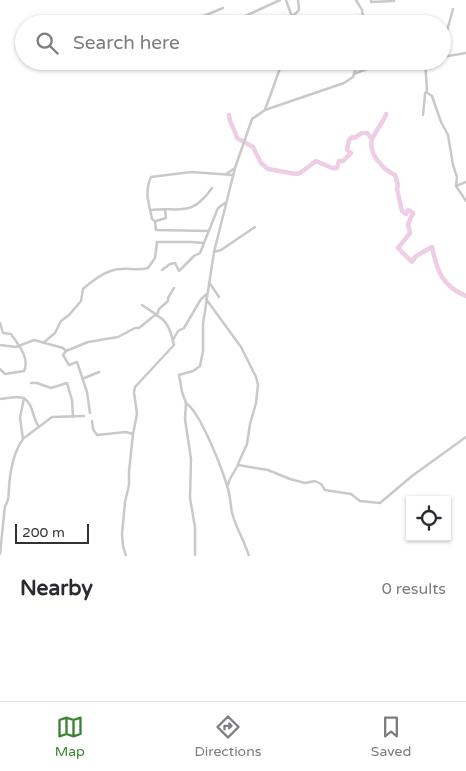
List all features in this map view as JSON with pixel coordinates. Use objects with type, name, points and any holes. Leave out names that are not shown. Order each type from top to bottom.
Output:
[{"type":"street","points":[[247,15],[280,0]]},
{"type":"street","points":[[286,0],[291,15]]},
{"type":"street","points":[[294,15],[299,10],[298,0]]},
{"type":"street","points":[[356,0],[363,15]]},
{"type":"street","points":[[371,0],[371,2],[394,1]]},
{"type":"street","points":[[204,15],[223,8]]},
{"type":"street","points":[[451,15],[453,8]]},
{"type":"street","points":[[451,55],[466,52]]},
{"type":"street","points":[[265,110],[274,90],[279,70]]},
{"type":"street","points":[[195,556],[195,527],[190,498],[191,459],[185,419],[186,402],[179,375],[193,371],[200,366],[206,299],[214,252],[235,168],[252,119],[265,110],[344,83],[353,77],[355,70]]},
{"type":"street","points":[[354,74],[364,70]]},
{"type":"street","points":[[423,115],[426,92],[425,70]]},
{"type":"street","points":[[426,92],[432,96],[441,122],[450,140],[453,165],[457,177],[456,186],[466,201]]},
{"type":"street","points":[[226,174],[235,168]]},
{"type":"street","points":[[209,232],[156,230],[146,191],[151,177],[191,172],[234,175]]},
{"type":"street","points":[[456,186],[466,182]]},
{"type":"street","points":[[150,210],[192,208],[212,188]]},
{"type":"street","points":[[162,270],[175,263],[179,271],[194,256],[200,253],[218,208],[225,203]]},
{"type":"street","points":[[155,221],[166,218],[165,210]]},
{"type":"street","points":[[214,252],[221,250],[255,227]]},
{"type":"street","points":[[43,343],[55,333],[61,321],[82,301],[82,289],[92,282],[116,269],[148,268],[155,258],[157,242],[204,243]]},
{"type":"street","points":[[209,282],[219,298]]},
{"type":"street","points":[[90,413],[77,362],[69,365],[63,355],[66,351],[88,342],[118,337],[135,328],[139,328],[150,318],[157,315],[159,309],[168,301],[174,288]]},
{"type":"street","points":[[126,556],[122,534],[137,414],[134,392],[136,387],[174,344],[173,339],[178,331],[184,328],[201,299],[207,294]]},
{"type":"street","points":[[206,299],[241,348],[252,368],[258,385],[247,444],[227,487]]},
{"type":"street","points":[[142,305],[157,315],[170,329],[174,344]]},
{"type":"street","points":[[0,323],[3,333],[11,334],[25,358],[26,368],[24,372],[5,374],[0,369]]},
{"type":"street","points":[[0,346],[18,346],[31,340],[63,348],[66,351]]},
{"type":"street","points":[[82,379],[99,372]]},
{"type":"street","points":[[31,383],[51,388],[67,383],[72,400],[73,417]]},
{"type":"street","points":[[0,399],[24,398],[29,402],[35,422],[39,428]]},
{"type":"street","points":[[23,439],[20,418],[24,398]]},
{"type":"street","points":[[186,402],[201,422],[227,487],[233,516],[249,556]]},
{"type":"street","points":[[0,554],[5,506],[9,500],[13,459],[17,448],[23,439],[52,417],[84,416]]},
{"type":"street","points":[[92,421],[93,429],[97,435],[126,432],[133,434]]},
{"type":"street","points":[[238,465],[268,470],[305,483],[315,481],[321,484],[325,490],[351,494],[360,501],[378,504],[466,438]]},
{"type":"waterway","points":[[386,114],[372,140],[372,151],[378,161],[395,175],[402,211],[406,214],[408,210],[413,213],[408,224],[410,233],[398,248],[412,262],[416,256],[432,247],[442,277],[451,288],[466,296]]},
{"type":"waterway","points":[[229,115],[237,138],[253,147],[261,163],[268,169],[296,174],[316,161],[332,168],[337,168],[339,161],[343,161],[351,153],[347,150],[349,140],[352,137],[367,133],[372,139]]}]
